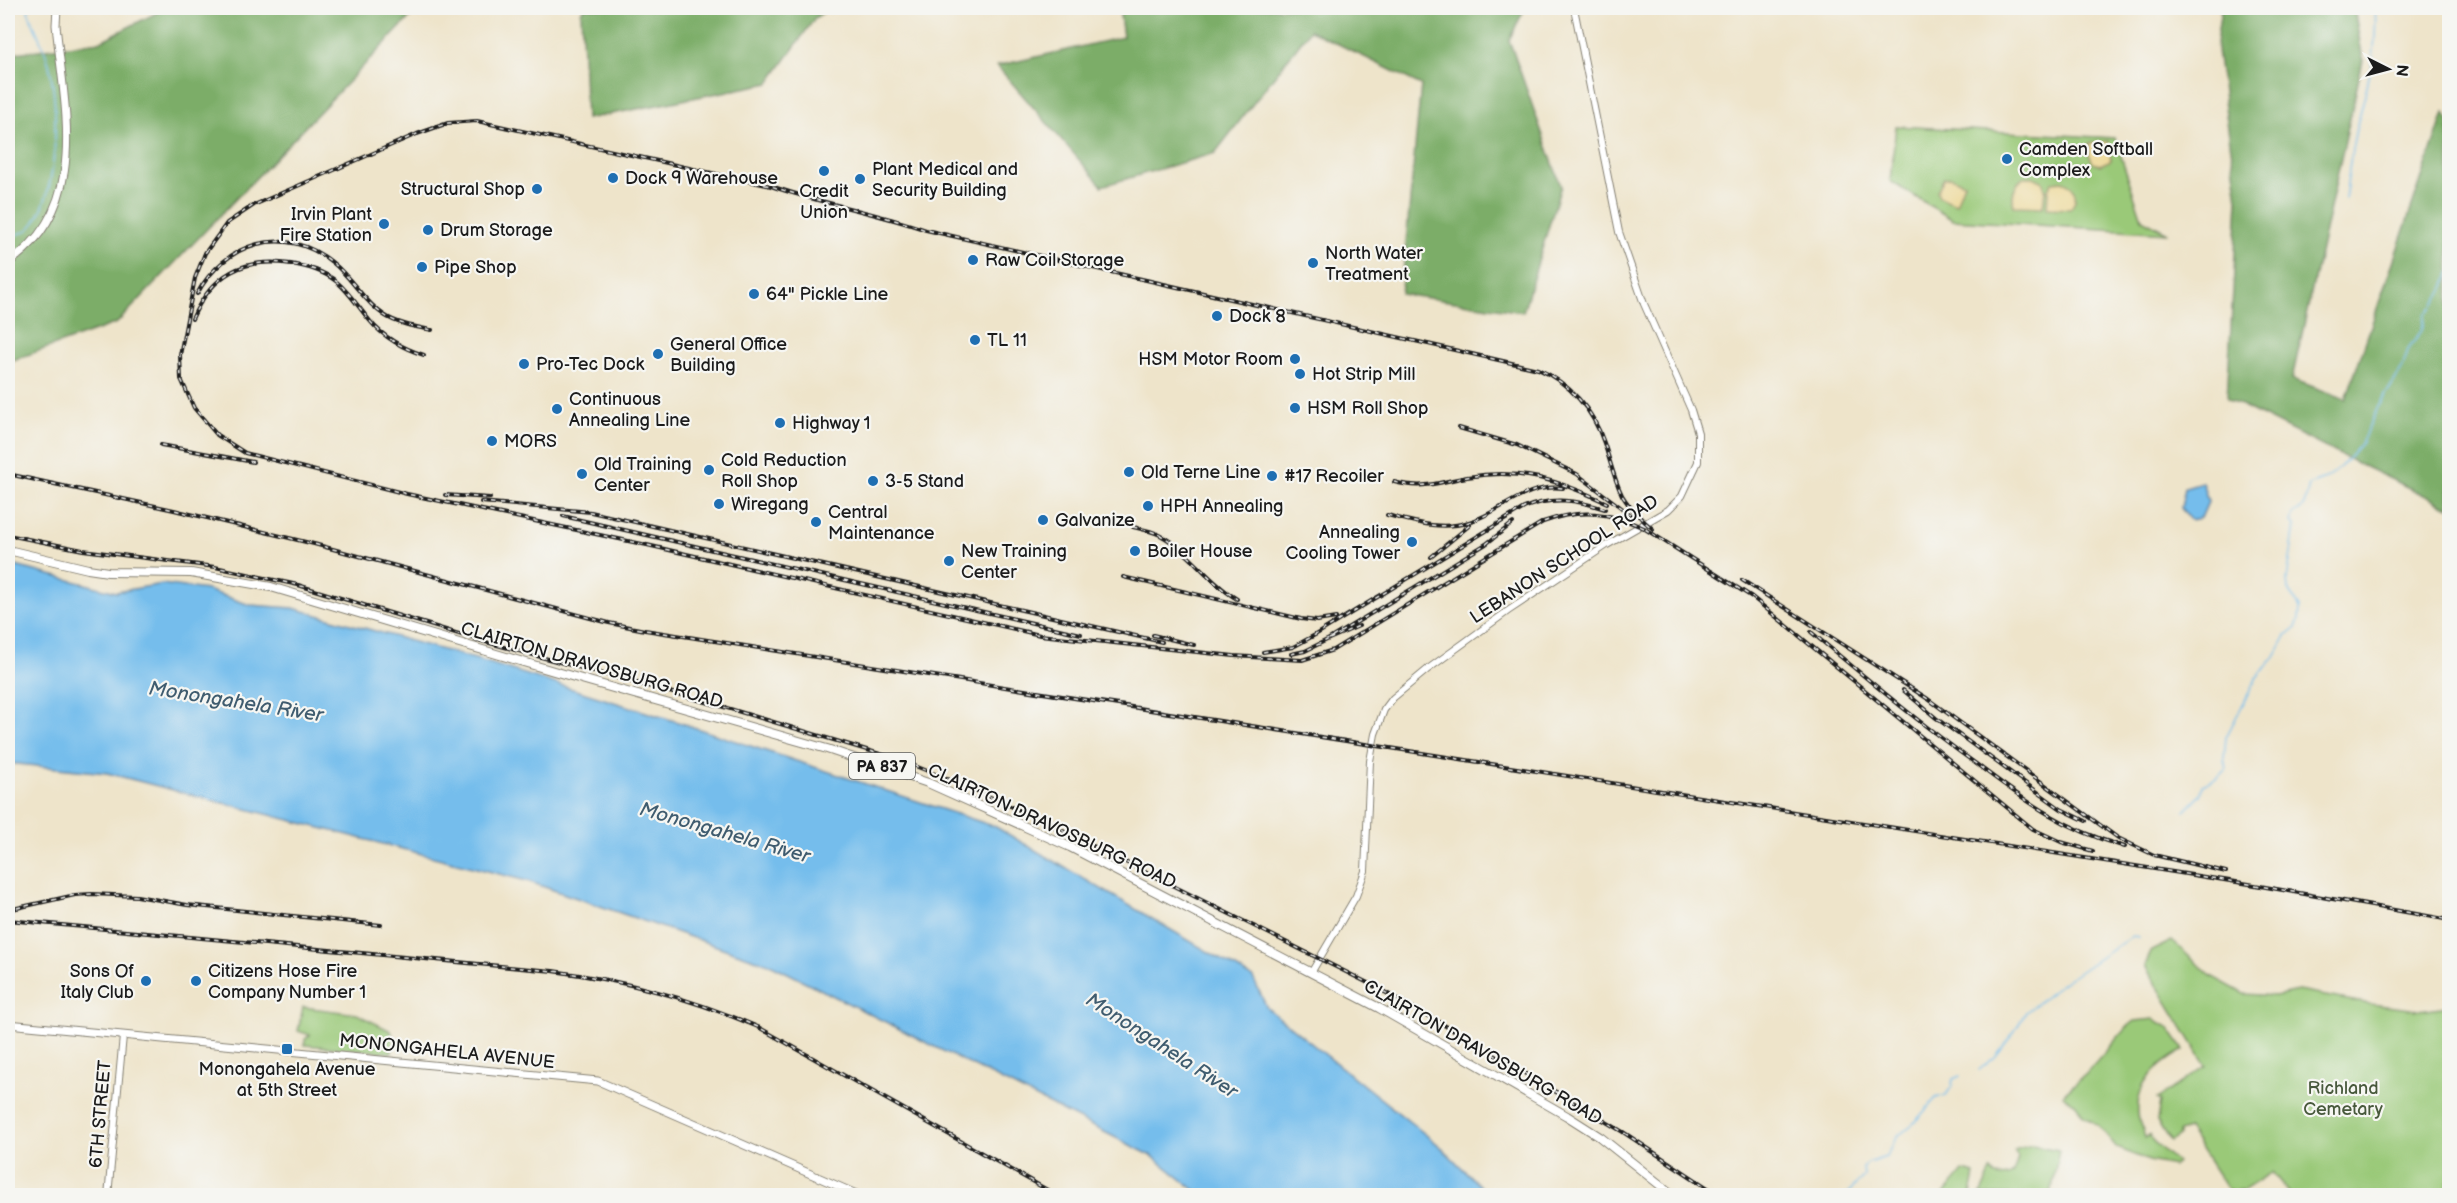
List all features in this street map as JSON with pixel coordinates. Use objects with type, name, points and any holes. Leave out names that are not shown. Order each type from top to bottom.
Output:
[{"type":"main road","points":[[8,263],[33,243],[43,230],[53,211],[63,181],[68,133],[56,25],[57,8]]},
{"type":"main road","name":"CLAIRTON DRAVOSBURG ROAD","points":[[8,550],[88,569],[191,573],[271,587],[880,765],[966,799],[1070,847],[1379,1008],[1600,1137],[1674,1196]]},
{"type":"main road","name":"MONONGAHELA AVENUE","points":[[8,1024],[598,1081],[861,1196]]},
{"type":"street","name":"LEBANON SCHOOL ROAD","points":[[1311,973],[1356,896],[1365,871],[1370,761],[1375,734],[1384,710],[1392,698],[1508,610],[1607,545],[1668,510],[1682,496],[1698,462],[1698,433],[1691,410],[1630,269],[1619,232],[1574,8]]},
{"type":"street","name":"6TH STREET","points":[[108,1196],[123,1036]]},
{"type":"green space","points":[[166,8],[419,8],[117,323],[8,362],[8,54],[99,42]]},
{"type":"green space","points":[[583,8],[830,8],[815,18],[769,83],[586,119],[581,13]]},
{"type":"green space","points":[[1119,8],[1525,8],[1509,40],[1561,186],[1523,312],[1401,294],[1421,85],[1310,30],[1215,153],[1102,186],[997,66],[1123,37]]},
{"type":"green space","points":[[2221,8],[2354,8],[2363,60],[2292,379],[2346,399],[2444,113],[2449,120],[2449,507],[2227,398],[2238,199],[2216,43]]},
{"type":"green space","name":"Camden Softball Complex","points":[[1896,126],[2115,138],[2142,219],[2168,233],[1953,220],[1890,181]]},
{"type":"green space","name":"Richland Cemetary","points":[[2172,941],[2211,976],[2244,994],[2275,996],[2298,991],[2419,1010],[2449,1006],[2449,1195],[2291,1195],[2272,1172],[2244,1190],[2228,1191],[2188,1129],[2179,1132],[2179,1136],[2170,1142],[2157,1121],[2160,1101],[2157,1099],[2206,1066],[2145,966],[2151,951]]},
{"type":"green space","points":[[303,1007],[357,1014],[391,1031],[392,1053],[305,1045],[305,1039],[310,1035],[298,1031]]},
{"type":"green space","points":[[2154,1019],[2168,1027],[2184,1050],[2164,1062],[2148,1078],[2139,1097],[2139,1120],[2145,1138],[2150,1135],[2156,1144],[2177,1163],[2174,1166],[2149,1161],[2117,1148],[2098,1125],[2084,1117],[2076,1104],[2062,1095],[2086,1074],[2126,1028],[2135,1021]]},
{"type":"green space","points":[[2032,1145],[2059,1150],[2051,1195],[1980,1195],[1991,1171],[1995,1176],[2010,1176],[2018,1157],[2014,1150]]},
{"type":"green space","points":[[1963,1171],[1975,1174],[1971,1195],[1943,1195]]},
{"type":"sand","points":[[2108,141],[2111,160],[2100,165],[2093,163],[2089,154],[2089,144]]},
{"type":"sand","points":[[1951,177],[1964,183],[1956,204],[1939,197],[1937,191],[1944,178]]},
{"type":"sand","points":[[2025,177],[2033,177],[2042,181],[2045,189],[2043,207],[2014,206],[2014,190]]},
{"type":"sand","points":[[2062,181],[2075,192],[2073,205],[2070,209],[2047,208],[2048,189],[2052,182]]},
{"type":"water","points":[[2202,482],[2208,502],[2201,518],[2190,520],[2181,508],[2185,487]]},
{"type":"water","name":"Monongahela River","points":[[8,564],[116,592],[162,584],[207,590],[250,605],[293,608],[486,662],[678,722],[996,827],[1253,978],[1267,1008],[1440,1146],[1489,1195],[1201,1195],[1152,1156],[772,965],[527,881],[107,773],[8,763]]},
{"type":"waterway","points":[[8,238],[29,229],[39,215],[47,195],[52,172],[54,97],[45,52],[28,11],[30,8]]},
{"type":"waterway","points":[[2345,199],[2354,140],[2371,65],[2376,23],[2375,8]]},
{"type":"waterway","points":[[2185,811],[2201,795],[2203,785],[2218,777],[2226,769],[2224,759],[2226,737],[2257,677],[2274,658],[2286,636],[2296,628],[2300,608],[2288,590],[2287,580],[2295,526],[2291,523],[2293,514],[2303,506],[2309,485],[2335,472],[2362,442],[2378,407],[2402,369],[2408,350],[2422,330],[2425,315],[2436,302],[2450,272]]},
{"type":"waterway","points":[[1979,1070],[1995,1057],[2026,1012],[2063,983],[2132,936],[2139,937]]},
{"type":"waterway","points":[[1845,1196],[1864,1176],[1863,1167],[1886,1157],[1896,1138],[1915,1122],[1936,1098],[1946,1095],[1952,1086],[1953,1079],[1960,1076]]},
{"type":"railway","points":[[1644,528],[1619,518],[1595,514],[1570,515],[1543,522],[1333,650],[1302,660],[1234,656],[1040,635],[647,545],[407,494],[245,453],[217,435],[194,408],[181,379],[180,355],[195,278],[205,253],[227,223],[254,205],[417,134],[448,123],[477,121],[771,186],[926,230],[1538,369],[1570,390],[1587,409],[1604,443],[1622,495],[1636,514],[1653,529]]},
{"type":"railway","points":[[197,294],[209,276],[223,262],[240,251],[258,244],[276,242],[295,244],[315,251],[333,263],[384,315],[401,323],[432,330]]},
{"type":"railway","points":[[192,319],[209,290],[231,272],[258,263],[291,264],[316,270],[332,278],[381,332],[402,346],[424,355]]},
{"type":"railway","points":[[1459,428],[1517,445],[1577,474],[1631,515]]},
{"type":"railway","points":[[161,445],[253,462]]},
{"type":"railway","points":[[8,474],[174,510],[314,544],[609,623],[645,630],[2249,884],[2450,920]]},
{"type":"railway","points":[[1394,482],[1423,485],[1467,477],[1523,475],[1556,482],[1607,503]]},
{"type":"railway","points":[[1387,515],[1438,526],[1459,525],[1537,490],[1563,488]]},
{"type":"railway","points":[[445,495],[490,498]]},
{"type":"railway","points":[[1263,652],[1293,647],[1315,635],[1524,508],[1545,502],[1564,501],[1584,503],[1605,509]]},
{"type":"railway","points":[[481,502],[591,512],[1162,642]]},
{"type":"railway","points":[[563,516],[1081,634]]},
{"type":"railway","points":[[1291,654],[1305,651],[1329,639],[1486,544],[1513,523]]},
{"type":"railway","points":[[1431,557],[1470,525]]},
{"type":"railway","points":[[1133,527],[1147,530],[1171,542],[1237,599]]},
{"type":"railway","points":[[1645,529],[1752,597],[2033,829],[2061,842],[2093,851]]},
{"type":"railway","points":[[8,535],[83,550],[215,567],[298,585],[482,641],[717,705],[900,760],[1037,818],[1370,984],[1439,1022],[1623,1132],[1720,1196]]},
{"type":"railway","points":[[1123,577],[1301,619],[1317,621],[1336,618]]},
{"type":"railway","points":[[1742,580],[1928,699],[2118,838],[2154,855],[2226,872]]},
{"type":"railway","points":[[1329,639],[1359,626]]},
{"type":"railway","points":[[1811,632],[1933,732],[2028,802],[2082,832],[2125,847]]},
{"type":"railway","points":[[1153,635],[1194,645]]},
{"type":"railway","points":[[1903,690],[1936,718],[2061,809],[2086,821]]},
{"type":"railway","points":[[8,910],[75,895],[91,894],[137,896],[187,905],[381,925]]},
{"type":"railway","points":[[8,920],[553,971],[632,985],[708,1007],[758,1027],[1058,1196]]},
{"type":"place","name":"Camden Softball Complex","points":[[2007,159]]},
{"type":"place","name":"Credit Union","points":[[824,171]]},
{"type":"place","name":"Dock 9 Warehouse","points":[[613,178]]},
{"type":"place","name":"Plant Medical and Security Building","points":[[860,179]]},
{"type":"place","name":"Structural Shop","points":[[537,189]]},
{"type":"place","name":"Irvin Plant Fire Station","points":[[384,224]]},
{"type":"place","name":"Drum Storage","points":[[428,230]]},
{"type":"place","name":"Raw Coil Storage","points":[[973,260]]},
{"type":"place","name":"North Water Treatment","points":[[1313,263]]},
{"type":"place","name":"Pipe Shop","points":[[422,267]]},
{"type":"place","name":"64\" Pickle Line","points":[[754,294]]},
{"type":"place","name":"Dock 8","points":[[1217,316]]},
{"type":"place","name":"TL 11","points":[[975,340]]},
{"type":"place","name":"General Office Building","points":[[658,354]]},
{"type":"place","name":"HSM Motor Room","points":[[1295,359]]},
{"type":"place","name":"Pro-Tec Dock","points":[[524,364]]},
{"type":"place","name":"Hot Strip Mill","points":[[1300,374]]},
{"type":"place","name":"HSM Roll Shop","points":[[1295,408]]},
{"type":"place","name":"Continuous Annealing Line","points":[[557,409]]},
{"type":"place","name":"Highway 1","points":[[780,423]]},
{"type":"place","name":"MORS","points":[[492,441]]},
{"type":"place","name":"Cold Reduction Roll Shop","points":[[709,470]]},
{"type":"place","name":"Old Terne Line","points":[[1129,472]]},
{"type":"place","name":"Old Training Center","points":[[582,474]]},
{"type":"place","name":"#17 Recoiler","points":[[1272,476]]},
{"type":"place","name":"3-5 Stand","points":[[873,481]]},
{"type":"place","name":"Wiregang","points":[[719,504]]},
{"type":"place","name":"HPH Annealing","points":[[1148,506]]},
{"type":"place","name":"Galvanize","points":[[1043,520]]},
{"type":"place","name":"Central Maintenance","points":[[816,522]]},
{"type":"place","name":"Annealing Cooling Tower","points":[[1412,542]]},
{"type":"place","name":"Boiler House","points":[[1135,551]]},
{"type":"place","name":"New Training Center","points":[[949,561]]},
{"type":"place","name":"Sons Of Italy Club","points":[[146,981]]},
{"type":"place","name":"Citizens Hose Fire Company Number 1","points":[[196,981]]},
{"type":"place","name":"Monongahela Avenue at 5th Street","points":[[287,1049]]}]
